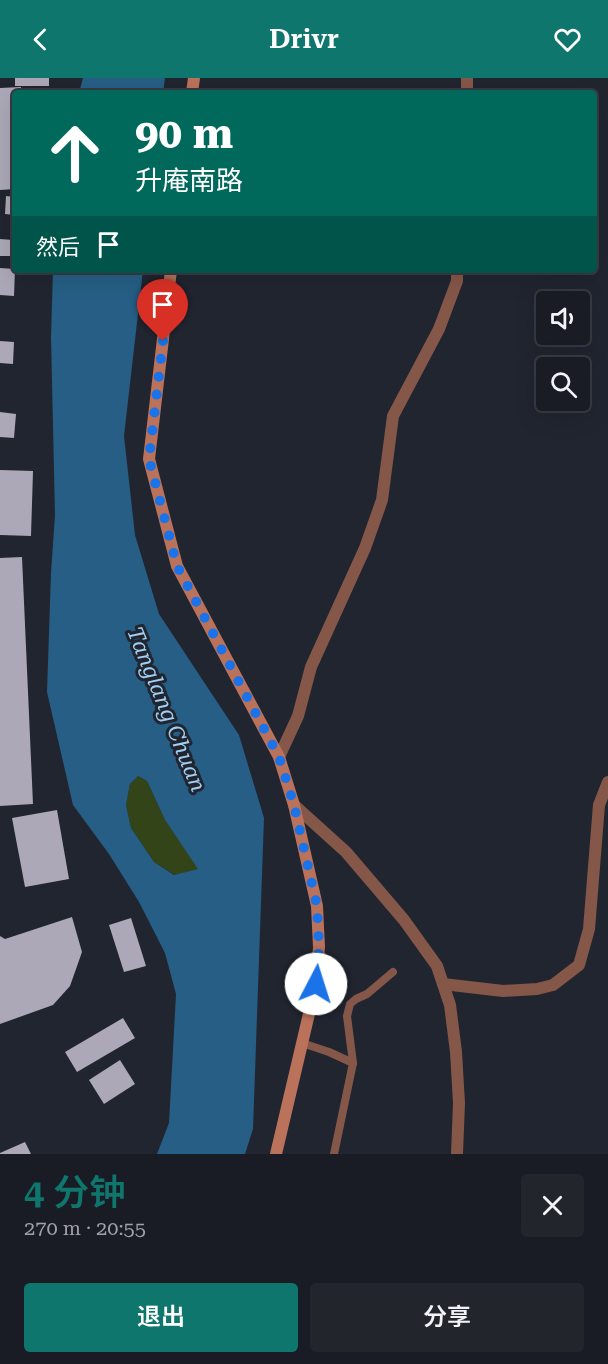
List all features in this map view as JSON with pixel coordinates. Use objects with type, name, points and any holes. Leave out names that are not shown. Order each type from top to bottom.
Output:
[{"type":"main road","points":[[171,273],[149,459],[177,566],[279,757],[294,805],[317,906],[319,947],[316,984],[276,1154]]},
{"type":"street","points":[[279,757],[298,716],[311,667],[365,548],[382,500],[393,416],[439,329],[457,281],[458,273]]},
{"type":"street","points":[[444,984],[503,991],[537,989],[553,985],[579,965],[589,928],[599,805],[608,782]]},
{"type":"street","points":[[294,805],[346,852],[404,920],[437,966],[450,1005],[456,1052],[459,1103],[457,1154]]},
{"type":"lane","points":[[334,1154],[353,1063],[347,1016],[350,1004],[367,994],[393,972]]},
{"type":"lane","points":[[302,1043],[353,1063]]},
{"type":"green space","points":[[138,776],[147,781],[165,820],[199,869],[175,875],[154,862],[131,828],[126,805],[130,784]]},
{"type":"water","points":[[83,78],[165,78],[163,90],[80,90]]},
{"type":"water","name":"Tanglang Chuan","points":[[53,273],[143,273],[124,436],[135,535],[159,614],[239,735],[264,818],[253,1129],[245,1154],[157,1154],[169,1123],[176,994],[165,953],[139,902],[109,854],[73,805],[47,692],[55,515],[51,337]],"holes":[[[138,776],[147,781],[165,820],[198,869],[174,875],[154,862],[131,828],[126,805],[130,784]]]},
{"type":"building","points":[[15,78],[49,78],[49,86],[15,86]]},
{"type":"building","points":[[21,87],[21,90],[12,90],[12,189],[0,190],[0,88]]},
{"type":"building","points":[[6,196],[12,197],[12,215],[5,214]]},
{"type":"building","points":[[0,239],[12,240],[12,256],[0,256]]},
{"type":"building","points":[[0,268],[12,269],[12,273],[15,273],[14,296],[0,295]]},
{"type":"building","points":[[0,341],[14,342],[13,364],[0,363]]},
{"type":"building","points":[[0,412],[16,414],[14,438],[0,437]]},
{"type":"building","points":[[0,470],[33,471],[31,536],[0,535]]},
{"type":"building","points":[[22,557],[33,804],[0,806],[0,558]]},
{"type":"building","points":[[57,810],[69,879],[25,887],[12,818]]},
{"type":"building","points":[[72,917],[82,952],[70,986],[53,1005],[0,1024],[0,936],[5,939]]},
{"type":"building","points":[[131,918],[146,966],[124,972],[109,925]]},
{"type":"building","points":[[123,1018],[135,1038],[77,1072],[65,1052]]},
{"type":"building","points":[[120,1060],[135,1084],[104,1104],[89,1080]]},
{"type":"building","points":[[25,1142],[31,1154],[0,1154],[0,1153]]},
{"type":"route","points":[[163,341],[149,459],[177,566],[279,757],[294,805],[317,906],[319,947],[316,984]]}]
